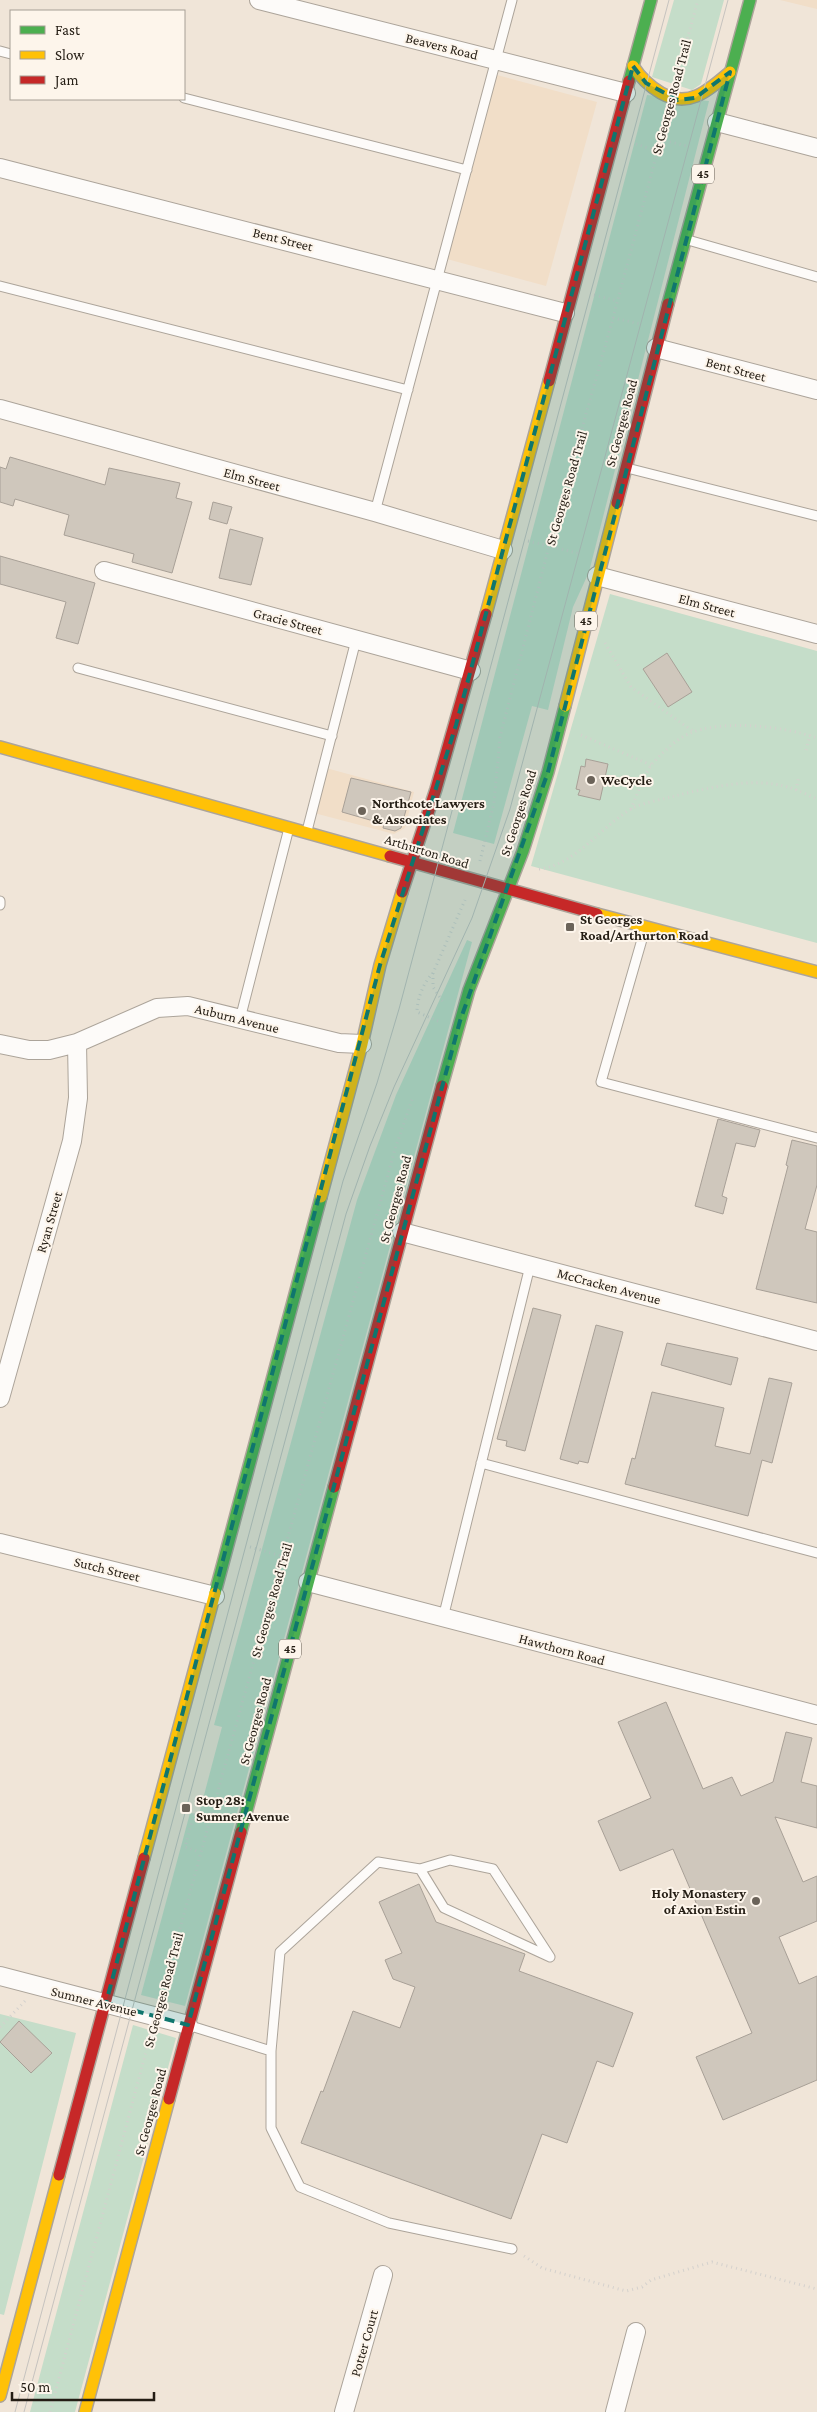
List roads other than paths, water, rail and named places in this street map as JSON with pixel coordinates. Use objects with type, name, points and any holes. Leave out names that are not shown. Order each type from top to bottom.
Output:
[{"type":"main road","points":[[0,2396],[230,1542],[362,1044],[380,965],[471,671],[565,313],[651,0]]},
{"type":"main road","name":"St Georges Road","points":[[85,2412],[312,1564],[469,990],[523,850],[548,772],[656,348],[750,0]]},
{"type":"main road","points":[[633,66],[646,83],[671,98],[685,101],[695,98],[730,72]]},
{"type":"main road","name":"Arthurton Road","points":[[0,747],[307,832],[473,881],[817,972]]},
{"type":"street","name":"Beavers Road","points":[[259,0],[626,92]]},
{"type":"street","points":[[717,122],[817,148]]},
{"type":"street","name":"Bent Street","points":[[0,168],[565,313]]},
{"type":"street","name":"Bent Street","points":[[656,348],[817,390]]},
{"type":"street","name":"Elm Street","points":[[0,409],[375,512],[505,543]]},
{"type":"street","name":"Elm Street","points":[[599,567],[817,634]]},
{"type":"street","name":"Gracie Street","points":[[104,570],[471,671]]},
{"type":"street","name":"Auburn Avenue","points":[[0,1044],[29,1050],[49,1050],[76,1043],[156,1008],[188,1006],[339,1043],[362,1044]]},
{"type":"street","name":"Ryan Street","points":[[0,1398],[72,1141],[78,1098],[76,1043]]},
{"type":"street","name":"McCracken Avenue","points":[[402,1232],[817,1341]]},
{"type":"street","name":"Sutch Street","points":[[0,1543],[215,1596]]},
{"type":"street","name":"Hawthorn Road","points":[[308,1582],[817,1715]]},
{"type":"street","name":"Sumner Avenue","points":[[0,1976],[188,2025]]},
{"type":"street","name":"Potter Court","points":[[344,2412],[383,2275]]},
{"type":"street","points":[[615,2412],[636,2332]]},
{"type":"lane","points":[[375,512],[512,0]]},
{"type":"lane","points":[[185,98],[467,170]]},
{"type":"lane","points":[[685,239],[817,277]]},
{"type":"lane","points":[[0,286],[408,390]]},
{"type":"lane","points":[[625,467],[817,516]]},
{"type":"lane","points":[[307,832],[356,640]]},
{"type":"lane","points":[[78,668],[332,736]]},
{"type":"lane","points":[[240,1019],[289,827]]},
{"type":"lane","points":[[646,927],[601,1082],[817,1138]]},
{"type":"lane","points":[[443,1618],[530,1266]]},
{"type":"lane","points":[[481,1463],[817,1553]]},
{"type":"lane","points":[[420,1869],[444,1908],[550,1957],[493,1869],[450,1860],[420,1869],[378,1862],[280,1952],[270,2051],[271,2128],[300,2187],[388,2223],[512,2248]]},
{"type":"lane","points":[[188,2025],[270,2051]]},
{"type":"tram line","points":[[15,2412],[343,1181],[377,1083],[399,1009],[669,0]]},
{"type":"tram line","points":[[24,2412],[346,1214],[370,1146],[394,1087],[472,918],[510,809],[728,0]]},
{"type":"place","name":"WeCycle","points":[[591,780]]},
{"type":"place","name":"Northcote Lawyers & Associates","points":[[362,811]]},
{"type":"place","name":"St Georges Road/Arthurton Road","points":[[570,927]]},
{"type":"place","name":"Stop 28: Sumner Avenue","points":[[186,1808]]},
{"type":"place","name":"Holy Monastery of Axion Estin","points":[[756,1901]]}]
